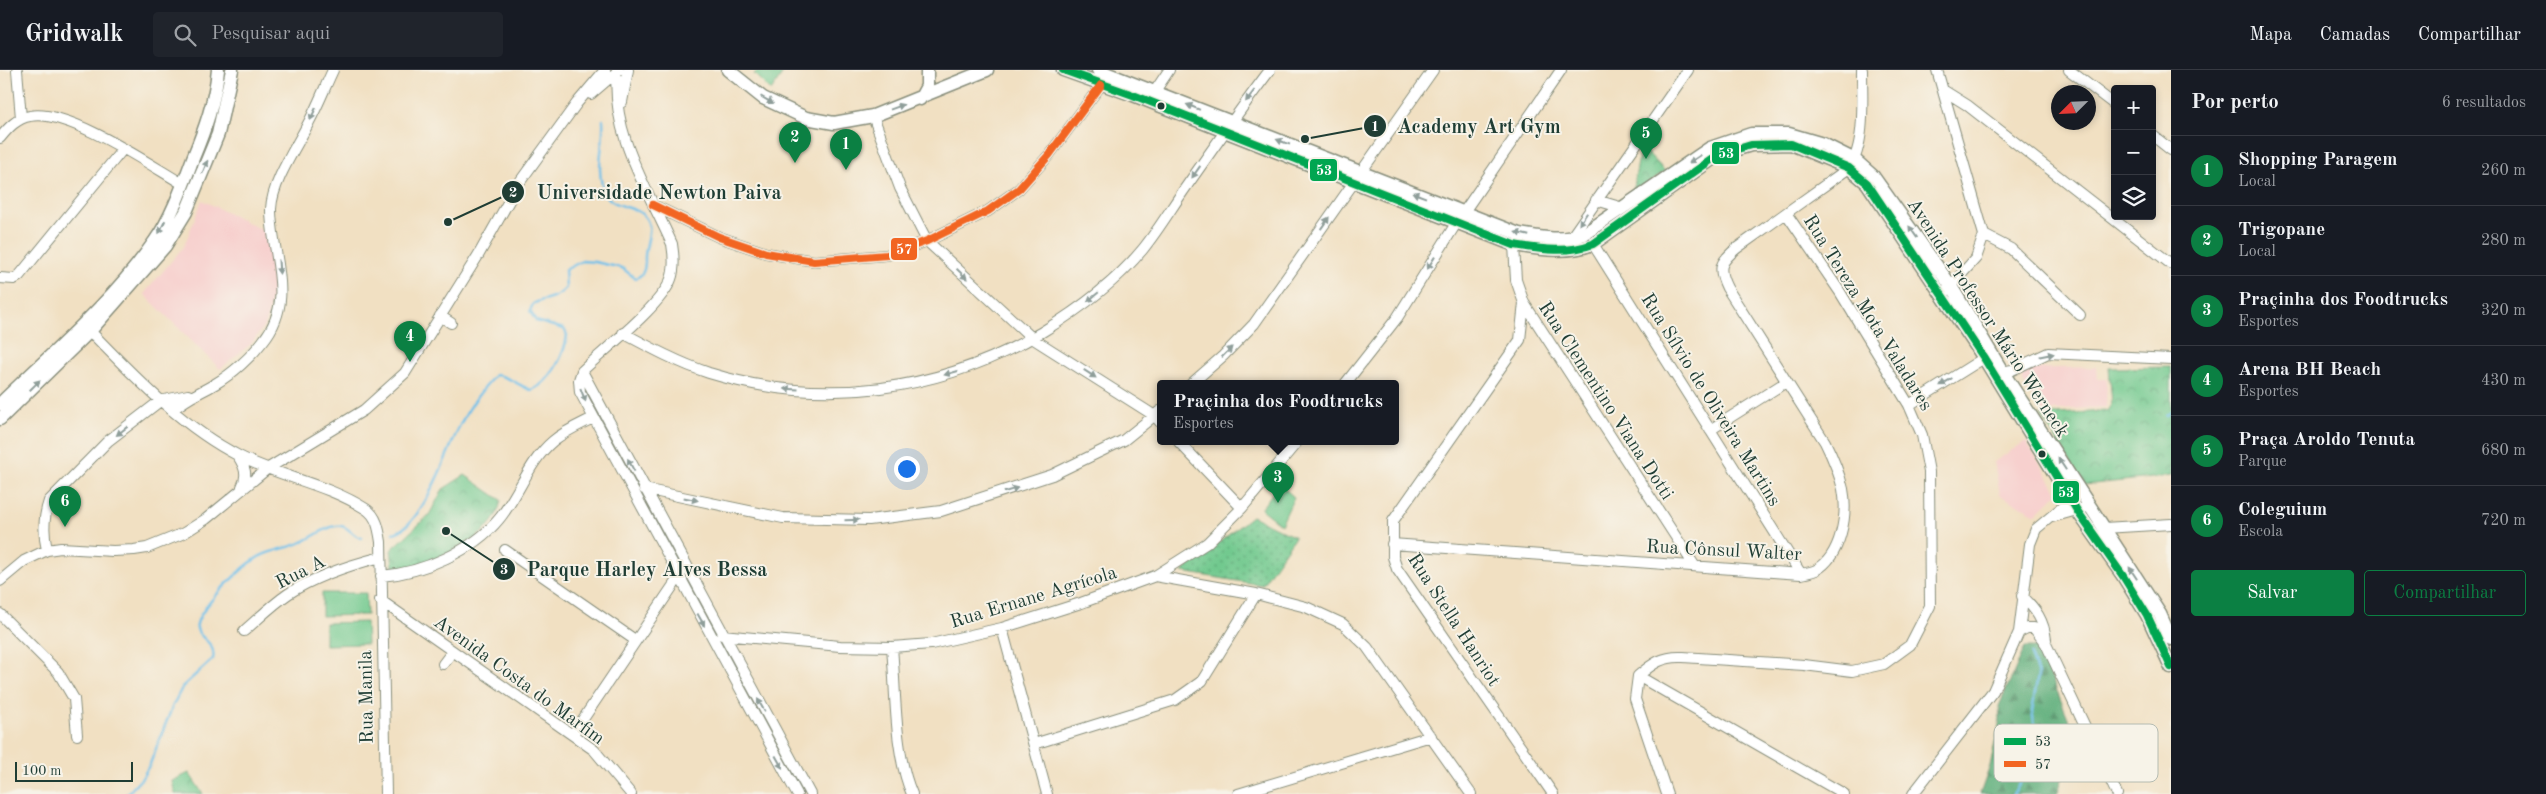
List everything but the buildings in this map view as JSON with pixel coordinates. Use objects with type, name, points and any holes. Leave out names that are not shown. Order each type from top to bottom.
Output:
[{"type":"main road","points":[[0,404],[86,327],[156,240],[184,184],[205,129],[214,97],[218,70]]},
{"type":"main road","points":[[0,419],[165,246],[186,212],[218,134],[232,70]]},
{"type":"main road","points":[[728,70],[763,98],[806,118],[834,123],[874,116],[920,99],[987,70]]},
{"type":"main road","points":[[920,99],[927,86],[927,70]]},
{"type":"main road","name":"Avenida Professor Mário Werneck","points":[[1063,70],[1227,127],[1461,217],[1519,234],[1549,239],[1570,239],[1584,234],[1618,206],[1710,148],[1752,134],[1789,134],[1824,144],[1873,176],[2083,508],[2123,576],[2159,614],[2171,667]]},
{"type":"main road","name":"Avenida Professor Mário Werneck","points":[[1098,70],[1128,82],[1145,78],[1150,80],[1155,91],[1227,127]]},
{"type":"main road","points":[[1134,95],[1155,91]]},
{"type":"main road","name":"Avenida Professor Mário Werneck","points":[[1461,217],[1514,245],[1545,250],[1571,250],[1593,244],[1718,155],[1751,145],[1791,144],[1852,164]]},
{"type":"main road","points":[[184,184],[190,199],[186,212]]},
{"type":"main road","points":[[1618,206],[1622,217],[1618,226]]},
{"type":"main road","name":"Avenida Professor Mário Werneck","points":[[1947,291],[1984,358],[1998,373],[2071,500],[2083,508],[2104,528],[2159,614],[2171,638]]},
{"type":"street","points":[[16,70],[21,118]]},
{"type":"street","points":[[173,410],[190,396],[224,378],[264,341],[279,314],[281,298],[279,261],[272,221],[272,198],[333,70]]},
{"type":"street","points":[[0,581],[24,562],[47,550],[61,548],[113,551],[147,548],[191,528],[206,519],[242,487],[267,469],[364,410],[387,391],[405,373],[440,316],[486,251],[519,183],[577,102],[605,70]]},
{"type":"street","points":[[620,113],[628,70]]},
{"type":"street","points":[[1155,91],[1170,70]]},
{"type":"street","points":[[623,333],[670,358],[737,380],[782,388],[867,392],[908,385],[973,366],[1011,350],[1032,338],[1076,311],[1112,282],[1143,249],[1227,127],[1270,70]]},
{"type":"street","points":[[1196,380],[1223,356],[1254,324],[1433,70]]},
{"type":"street","points":[[1348,380],[1397,318],[1461,217],[1562,70]]},
{"type":"street","points":[[1570,239],[1688,70]]},
{"type":"street","points":[[1852,164],[1861,124],[1862,70]]},
{"type":"street","points":[[1937,70],[1984,235],[1976,258],[1947,291]]},
{"type":"street","points":[[2069,70],[2111,102]]},
{"type":"street","points":[[577,102],[593,93],[618,71]]},
{"type":"street","points":[[618,71],[616,95],[626,146],[672,244],[674,261],[672,279],[659,300],[582,371],[579,380],[580,392],[678,577],[797,794]]},
{"type":"street","points":[[653,205],[678,215],[719,236],[757,249],[814,262],[887,255],[927,240],[988,211],[1019,189],[1102,85]]},
{"type":"street","points":[[593,93],[609,89],[616,95]]},
{"type":"street","points":[[1943,90],[1967,105],[2171,264]]},
{"type":"street","points":[[0,138],[21,118],[41,114],[67,120],[184,184]]},
{"type":"street","points":[[874,116],[900,188],[927,240],[1032,338],[1157,415]]},
{"type":"street","points":[[2156,138],[2171,150]]},
{"type":"street","points":[[0,278],[14,279],[19,276],[123,150]]},
{"type":"street","name":"Rua Cônsul Walter","points":[[1392,544],[1801,574],[1816,570],[1828,559],[1838,545],[1843,518],[1844,492],[1837,466],[1825,442],[1727,288],[1721,276],[1720,266],[1727,256],[1852,164]]},
{"type":"street","points":[[1609,182],[1618,206]]},
{"type":"street","points":[[1596,200],[1618,206]]},
{"type":"street","name":"Rua Tereza Mota Valadares","points":[[1638,676],[1654,662],[1668,657],[1804,665],[1852,671],[1884,664],[1910,645],[1930,606],[1930,472],[1922,435],[1909,405],[1840,292],[1786,213]]},
{"type":"street","points":[[664,225],[668,218],[678,215]]},
{"type":"street","points":[[1984,235],[2011,249],[2080,315]]},
{"type":"street","name":"Rua Sílvio de Oliveira Martins","points":[[1593,244],[1801,574]]},
{"type":"street","name":"Rua Clementino Viana Dotti","points":[[1514,245],[1516,280],[1524,303],[1694,565]]},
{"type":"street","name":"Rua Stella Hanriot","points":[[1524,303],[1520,340],[1406,500],[1393,521],[1392,544],[1398,569],[1552,794]]},
{"type":"street","points":[[440,316],[451,323]]},
{"type":"street","points":[[86,327],[160,400],[238,456],[267,469]]},
{"type":"street","points":[[1998,373],[2012,370],[2048,353],[2171,359]]},
{"type":"street","points":[[1909,405],[1984,358]]},
{"type":"street","points":[[582,371],[722,635],[810,794]]},
{"type":"street","points":[[1710,430],[1786,382]]},
{"type":"street","points":[[47,550],[44,536],[44,514],[49,501],[108,441],[160,400],[190,396]]},
{"type":"street","points":[[190,396],[190,423]]},
{"type":"street","points":[[644,489],[783,518],[827,521],[869,520],[941,511],[1052,475],[1124,440],[1157,417]]},
{"type":"street","points":[[381,576],[406,572],[440,560],[483,536],[499,520],[538,458],[552,442],[566,431],[593,418]]},
{"type":"street","points":[[1182,445],[1242,508]]},
{"type":"street","name":"Rua Ernane Agrícola","points":[[722,635],[840,646],[892,647],[931,644],[1002,628],[1155,576],[1207,543],[1242,508],[1294,445]]},
{"type":"street","points":[[238,456],[246,472],[246,480],[242,487]]},
{"type":"street","name":"Rua Manila","points":[[267,469],[335,493],[373,511],[380,530],[380,600],[386,794]]},
{"type":"street","points":[[1913,794],[1993,691],[2019,632],[2030,544],[2036,529],[2071,500]]},
{"type":"street","points":[[2048,518],[2083,508]]},
{"type":"street","points":[[2104,528],[2171,524]]},
{"type":"street","points":[[505,550],[635,640]]},
{"type":"street","name":"Rua A","points":[[244,632],[276,603],[300,587],[352,565],[381,557]]},
{"type":"street","points":[[572,734],[678,577],[688,569]]},
{"type":"street","points":[[1155,576],[1256,594],[1306,607],[1343,624],[1367,647],[1471,794]]},
{"type":"street","points":[[1034,744],[1174,700],[1187,693],[1202,681],[1256,594]]},
{"type":"street","points":[[2022,596],[2036,609],[2045,628],[2046,644]]},
{"type":"street","name":"Avenida Costa do Marfim","points":[[380,600],[594,750],[631,794]]},
{"type":"street","points":[[0,614],[58,672],[74,699],[77,735]]},
{"type":"street","points":[[1002,628],[1047,794]]},
{"type":"street","points":[[2019,632],[2028,628],[2034,628],[2046,644],[2084,724]]},
{"type":"street","points":[[892,647],[900,743],[907,782],[912,794]]},
{"type":"street","points":[[443,664],[452,652]]},
{"type":"street","points":[[1667,794],[1636,699],[1638,676],[1844,794]]},
{"type":"street","points":[[1238,794],[1431,736]]},
{"type":"street","points":[[2111,782],[2117,794]]},
{"type":"shaded area","points":[[202,200],[266,232],[273,260],[275,283],[266,323],[252,343],[220,369],[144,294],[184,246]]},
{"type":"shaded area","points":[[2096,367],[2097,379],[2107,379],[2106,407],[2041,411],[2023,382],[2022,369]]},
{"type":"shaded area","points":[[2026,441],[2058,492],[2036,514],[2000,495],[1994,462]]},
{"type":"green space","points":[[758,70],[785,70],[771,91],[754,74]]},
{"type":"green space","points":[[1641,146],[1665,171],[1632,194]]},
{"type":"green space","points":[[2171,367],[2171,476],[2084,485],[2041,415],[2107,411],[2112,403],[2109,368]]},
{"type":"green space","points":[[465,475],[501,500],[496,515],[487,528],[474,539],[442,556],[394,574],[391,550],[429,515],[443,489]]},
{"type":"green space","points":[[1279,484],[1294,497],[1281,525],[1261,509]]},
{"type":"green space","points":[[1252,516],[1295,537],[1262,585],[1182,572]]},
{"type":"green space","points":[[322,593],[366,593],[367,615],[322,616]]},
{"type":"green space","points":[[366,622],[367,644],[325,645],[325,623]]},
{"type":"green space","points":[[2025,647],[2039,647],[2071,724],[1999,724],[1999,706]]},
{"type":"green space","points":[[1994,748],[1994,782],[2061,782],[2057,794],[1980,794]]},
{"type":"green space","points":[[189,773],[203,794],[175,794],[172,781]]},
{"type":"waterway","points":[[393,533],[404,528],[415,517],[425,502],[472,404],[495,375],[505,377],[532,390],[545,381],[556,367],[567,335],[564,329],[536,321],[530,311],[533,304],[553,297],[566,288],[565,270],[582,261],[622,268],[635,278],[643,271],[649,230],[646,218],[641,213],[609,199],[602,184],[600,165],[603,120]]},
{"type":"waterway","points":[[2166,416],[2171,412]]},
{"type":"waterway","points":[[127,794],[142,778],[150,764],[173,705],[183,686],[213,659],[212,647],[199,633],[197,624],[207,606],[226,584],[257,558],[297,544],[327,528],[344,527],[362,538]]},
{"type":"waterway","points":[[2031,654],[2038,675],[2032,711],[2034,724]]},
{"type":"waterway","points":[[2013,794],[2021,782]]},
{"type":"transit line","name":"53","points":[[1063,70],[1133,95],[1514,245],[1534,248],[1563,250],[1593,244],[1718,155],[1751,145],[1791,144],[1849,168],[1867,183],[1984,358],[2078,512],[2123,576],[2147,615],[2171,667]]},
{"type":"transit line","name":"57","points":[[653,205],[719,237],[766,253],[814,261],[887,255],[927,241],[988,211],[1019,189],[1049,155],[1101,85]]},
{"type":"place","name":"Academy Art Gym","points":[[1305,139]]},
{"type":"place","name":"Praça Aroldo Tenuta","points":[[1646,159]]},
{"type":"place","name":"Trigopane","points":[[795,163]]},
{"type":"place","name":"Shopping Paragem","points":[[846,170]]},
{"type":"place","name":"Universidade Newton Paiva","points":[[448,222]]},
{"type":"place","name":"Arena BH Beach","points":[[410,362]]},
{"type":"place","name":"Praçinha dos Foodtrucks","points":[[1278,503]]},
{"type":"place","name":"Coleguium","points":[[65,527]]},
{"type":"place","name":"Parque Harley Alves Bessa","points":[[446,531]]}]
